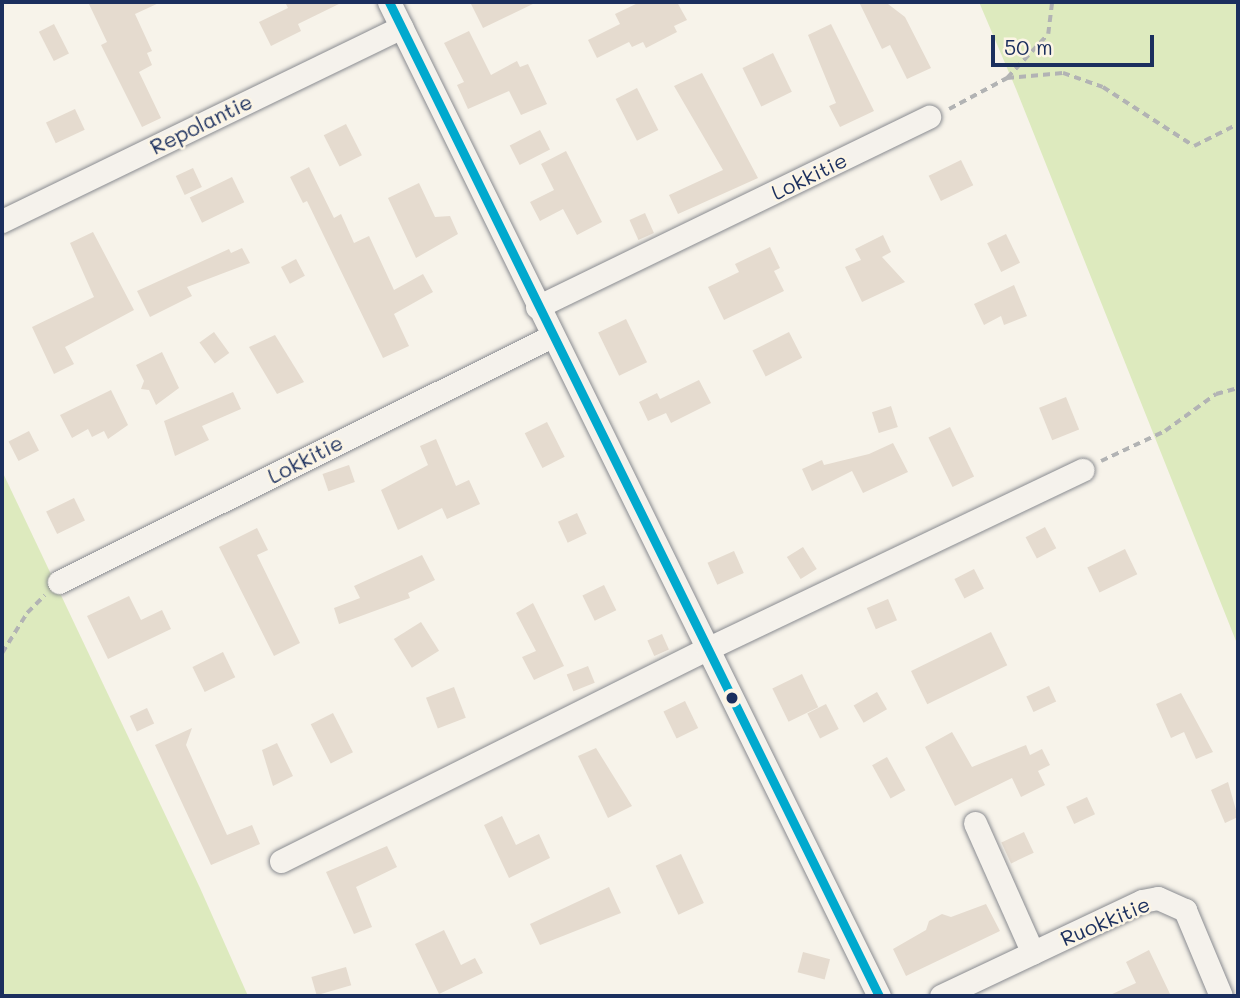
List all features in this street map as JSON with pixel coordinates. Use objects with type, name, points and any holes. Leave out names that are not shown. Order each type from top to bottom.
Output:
[{"type":"street","points":[[389,2],[537,307],[879,996]]},
{"type":"street","name":"Repolantie","points":[[2,221],[401,27]]},
{"type":"street","name":"Lokkitie","points":[[537,307],[929,117]]},
{"type":"street","name":"Lokkitie","points":[[59,582],[552,336]]},
{"type":"street","points":[[281,861],[708,649],[1083,470]]},
{"type":"street","points":[[975,823],[1033,953]]},
{"type":"street","name":"Ruokkitie","points":[[941,996],[1142,901],[1167,900],[1185,910],[1221,996]]},
{"type":"path","points":[[929,117],[1007,78],[1048,34],[1052,2]]},
{"type":"path","points":[[1007,78],[1063,73],[1103,87],[1194,146],[1238,124]]},
{"type":"path","points":[[1083,470],[1165,431],[1216,394],[1238,388]]},
{"type":"path","points":[[2,653],[27,613],[59,582]]},
{"type":"green space","points":[[979,2],[1238,2],[1238,646],[1016,89]]},
{"type":"green space","points":[[2,471],[200,888],[248,996],[2,996]]},
{"type":"building","points":[[88,2],[161,2],[135,14],[152,51],[147,53],[152,65],[139,72],[161,118],[142,127],[101,45],[107,42]]},
{"type":"building","points":[[285,2],[343,2],[298,24],[301,31],[271,46],[259,22],[288,8]]},
{"type":"building","points":[[470,2],[537,2],[483,28]]},
{"type":"building","points":[[640,2],[677,2],[687,20],[674,26],[677,32],[646,48],[643,42],[632,47],[629,42],[597,58],[588,40],[620,24],[615,14]]},
{"type":"building","points":[[859,2],[888,4],[905,17],[931,68],[907,79],[890,45],[882,49]]},
{"type":"building","points":[[54,24],[69,53],[54,61],[39,32]]},
{"type":"building","points":[[831,24],[874,111],[840,127],[829,106],[836,103],[808,35]]},
{"type":"building","points":[[469,31],[491,75],[517,61],[520,67],[528,64],[547,104],[521,115],[509,91],[468,109],[457,85],[464,82],[444,43]]},
{"type":"building","points":[[773,53],[792,92],[761,107],[742,68]]},
{"type":"building","points":[[702,73],[758,178],[678,214],[669,195],[723,170],[674,86]]},
{"type":"building","points":[[637,88],[658,130],[637,141],[616,99]]},
{"type":"building","points":[[75,109],[85,130],[56,143],[46,123]]},
{"type":"building","points":[[346,124],[362,155],[340,167],[324,135]]},
{"type":"building","points":[[540,130],[550,150],[520,165],[510,145]]},
{"type":"building","points":[[566,151],[602,222],[577,235],[563,209],[540,221],[530,202],[554,190],[541,164]]},
{"type":"building","points":[[961,160],[973,185],[941,201],[929,176]]},
{"type":"building","points":[[309,167],[334,218],[341,214],[354,243],[369,236],[394,290],[423,274],[433,292],[394,314],[409,346],[383,358],[307,201],[303,203],[290,177]]},
{"type":"building","points":[[193,168],[202,187],[185,195],[176,176]]},
{"type":"building","points":[[232,177],[244,202],[202,223],[190,198]]},
{"type":"building","points":[[419,183],[435,217],[450,216],[458,234],[416,258],[388,198]]},
{"type":"building","points":[[645,213],[654,233],[638,240],[629,220]]},
{"type":"building","points":[[93,232],[134,310],[65,347],[74,364],[54,374],[32,327],[94,297],[70,243]]},
{"type":"building","points":[[1006,234],[1020,263],[1001,272],[987,243]]},
{"type":"building","points":[[883,235],[891,252],[882,257],[905,282],[862,302],[845,267],[861,260],[855,249]]},
{"type":"building","points":[[770,247],[780,268],[774,271],[784,291],[724,320],[708,287],[739,272],[735,264]]},
{"type":"building","points":[[242,248],[250,263],[187,287],[192,296],[150,317],[137,291],[229,249],[231,253]]},
{"type":"building","points":[[296,259],[305,276],[290,284],[281,267]]},
{"type":"building","points":[[1014,285],[1027,316],[1004,325],[1001,316],[984,325],[974,304]]},
{"type":"building","points":[[626,319],[647,362],[619,376],[598,333]]},
{"type":"building","points":[[214,332],[229,353],[215,364],[199,343]]},
{"type":"building","points":[[789,332],[802,358],[766,376],[752,351]]},
{"type":"building","points":[[275,335],[304,382],[277,394],[249,347]]},
{"type":"building","points":[[162,352],[179,388],[156,405],[149,390],[141,389],[144,381],[136,365]]},
{"type":"building","points":[[699,380],[711,403],[671,423],[666,413],[648,421],[639,402],[657,393],[660,399]]},
{"type":"building","points":[[111,390],[128,425],[108,439],[104,431],[92,437],[88,429],[72,438],[60,415]]},
{"type":"building","points":[[233,392],[241,409],[202,426],[209,440],[175,456],[164,421]]},
{"type":"building","points":[[1066,397],[1079,429],[1052,440],[1039,408]]},
{"type":"building","points":[[891,406],[898,427],[879,433],[872,412]]},
{"type":"building","points":[[547,422],[565,457],[542,468],[525,433]]},
{"type":"building","points":[[950,427],[974,476],[953,487],[928,438]]},
{"type":"building","points":[[29,431],[39,451],[18,461],[9,441]]},
{"type":"building","points":[[436,439],[456,486],[469,480],[480,504],[447,519],[442,508],[398,530],[381,490],[428,465],[420,446]]},
{"type":"building","points":[[893,443],[908,472],[863,493],[852,471],[812,491],[802,469],[822,460],[824,465],[869,454]]},
{"type":"building","points":[[349,465],[355,482],[328,491],[323,474]]},
{"type":"building","points":[[74,498],[85,520],[57,534],[46,512]]},
{"type":"building","points":[[577,513],[587,534],[568,543],[558,522]]},
{"type":"building","points":[[1045,527],[1056,548],[1037,559],[1026,537]]},
{"type":"building","points":[[257,528],[268,550],[257,555],[300,643],[274,656],[219,547]]},
{"type":"building","points":[[803,547],[817,569],[801,579],[787,557]]},
{"type":"building","points":[[1125,549],[1137,574],[1100,593],[1087,567]]},
{"type":"building","points":[[734,551],[744,573],[717,585],[708,563]]},
{"type":"building","points":[[422,555],[435,580],[408,593],[410,598],[339,624],[334,608],[360,598],[354,586]]},
{"type":"building","points":[[974,569],[984,589],[964,599],[954,579]]},
{"type":"building","points":[[604,585],[616,610],[595,621],[582,596]]},
{"type":"building","points":[[129,596],[141,620],[162,610],[171,629],[108,659],[87,616]]},
{"type":"building","points":[[888,599],[897,620],[876,629],[867,608]]},
{"type":"building","points":[[533,603],[564,666],[534,680],[522,657],[536,651],[516,613]]},
{"type":"building","points":[[421,622],[439,651],[412,668],[394,639]]},
{"type":"building","points":[[991,632],[1007,665],[927,704],[911,671]]},
{"type":"building","points":[[662,634],[669,650],[654,656],[647,641]]},
{"type":"building","points":[[223,652],[235,677],[205,692],[192,667]]},
{"type":"building","points":[[588,666],[595,683],[573,691],[567,675]]},
{"type":"building","points":[[802,674],[818,707],[789,722],[772,688]]},
{"type":"building","points":[[1049,686],[1056,701],[1034,712],[1026,697]]},
{"type":"building","points":[[454,687],[466,718],[438,729],[426,698]]},
{"type":"building","points":[[877,692],[887,709],[864,723],[854,706]]},
{"type":"building","points":[[1181,693],[1213,752],[1196,759],[1184,732],[1171,738],[1156,704]]},
{"type":"building","points":[[685,701],[698,728],[677,738],[663,712]]},
{"type":"building","points":[[826,704],[839,729],[820,738],[807,714]]},
{"type":"building","points":[[147,708],[154,723],[137,731],[130,716]]},
{"type":"building","points":[[333,713],[353,752],[331,764],[311,724]]},
{"type":"building","points":[[192,728],[186,745],[227,835],[252,825],[260,844],[211,865],[155,745]]},
{"type":"building","points":[[952,732],[972,767],[1026,745],[1030,755],[1042,749],[1050,765],[1038,771],[1045,785],[1021,797],[1012,778],[955,806],[925,747]]},
{"type":"building","points":[[277,743],[293,776],[273,786],[262,750]]},
{"type":"building","points":[[596,748],[632,806],[608,818],[578,756]]},
{"type":"building","points":[[887,757],[905,790],[891,798],[872,765]]},
{"type":"building","points":[[1228,782],[1238,817],[1225,823],[1211,790]]},
{"type":"building","points":[[1087,797],[1095,814],[1074,824],[1066,807]]},
{"type":"building","points":[[502,816],[516,845],[539,834],[550,858],[509,878],[484,825]]},
{"type":"building","points":[[1024,832],[1034,853],[1011,863],[1001,843]]},
{"type":"building","points":[[387,846],[397,867],[356,887],[372,927],[354,934],[326,872]]},
{"type":"building","points":[[681,854],[704,903],[678,915],[656,866]]},
{"type":"building","points":[[609,887],[621,913],[540,945],[530,924]]},
{"type":"building","points":[[986,904],[1000,931],[906,976],[893,949],[926,930],[929,921],[942,914],[951,917]]},
{"type":"building","points":[[444,930],[461,965],[475,958],[483,973],[439,994],[415,944]]},
{"type":"building","points":[[1149,950],[1171,996],[1108,996],[1136,983],[1126,962]]},
{"type":"building","points":[[803,952],[830,959],[825,980],[798,972]]},
{"type":"building","points":[[346,967],[351,985],[317,995],[311,977]]},
{"type":"transit line","points":[[389,2],[879,996]]}]
